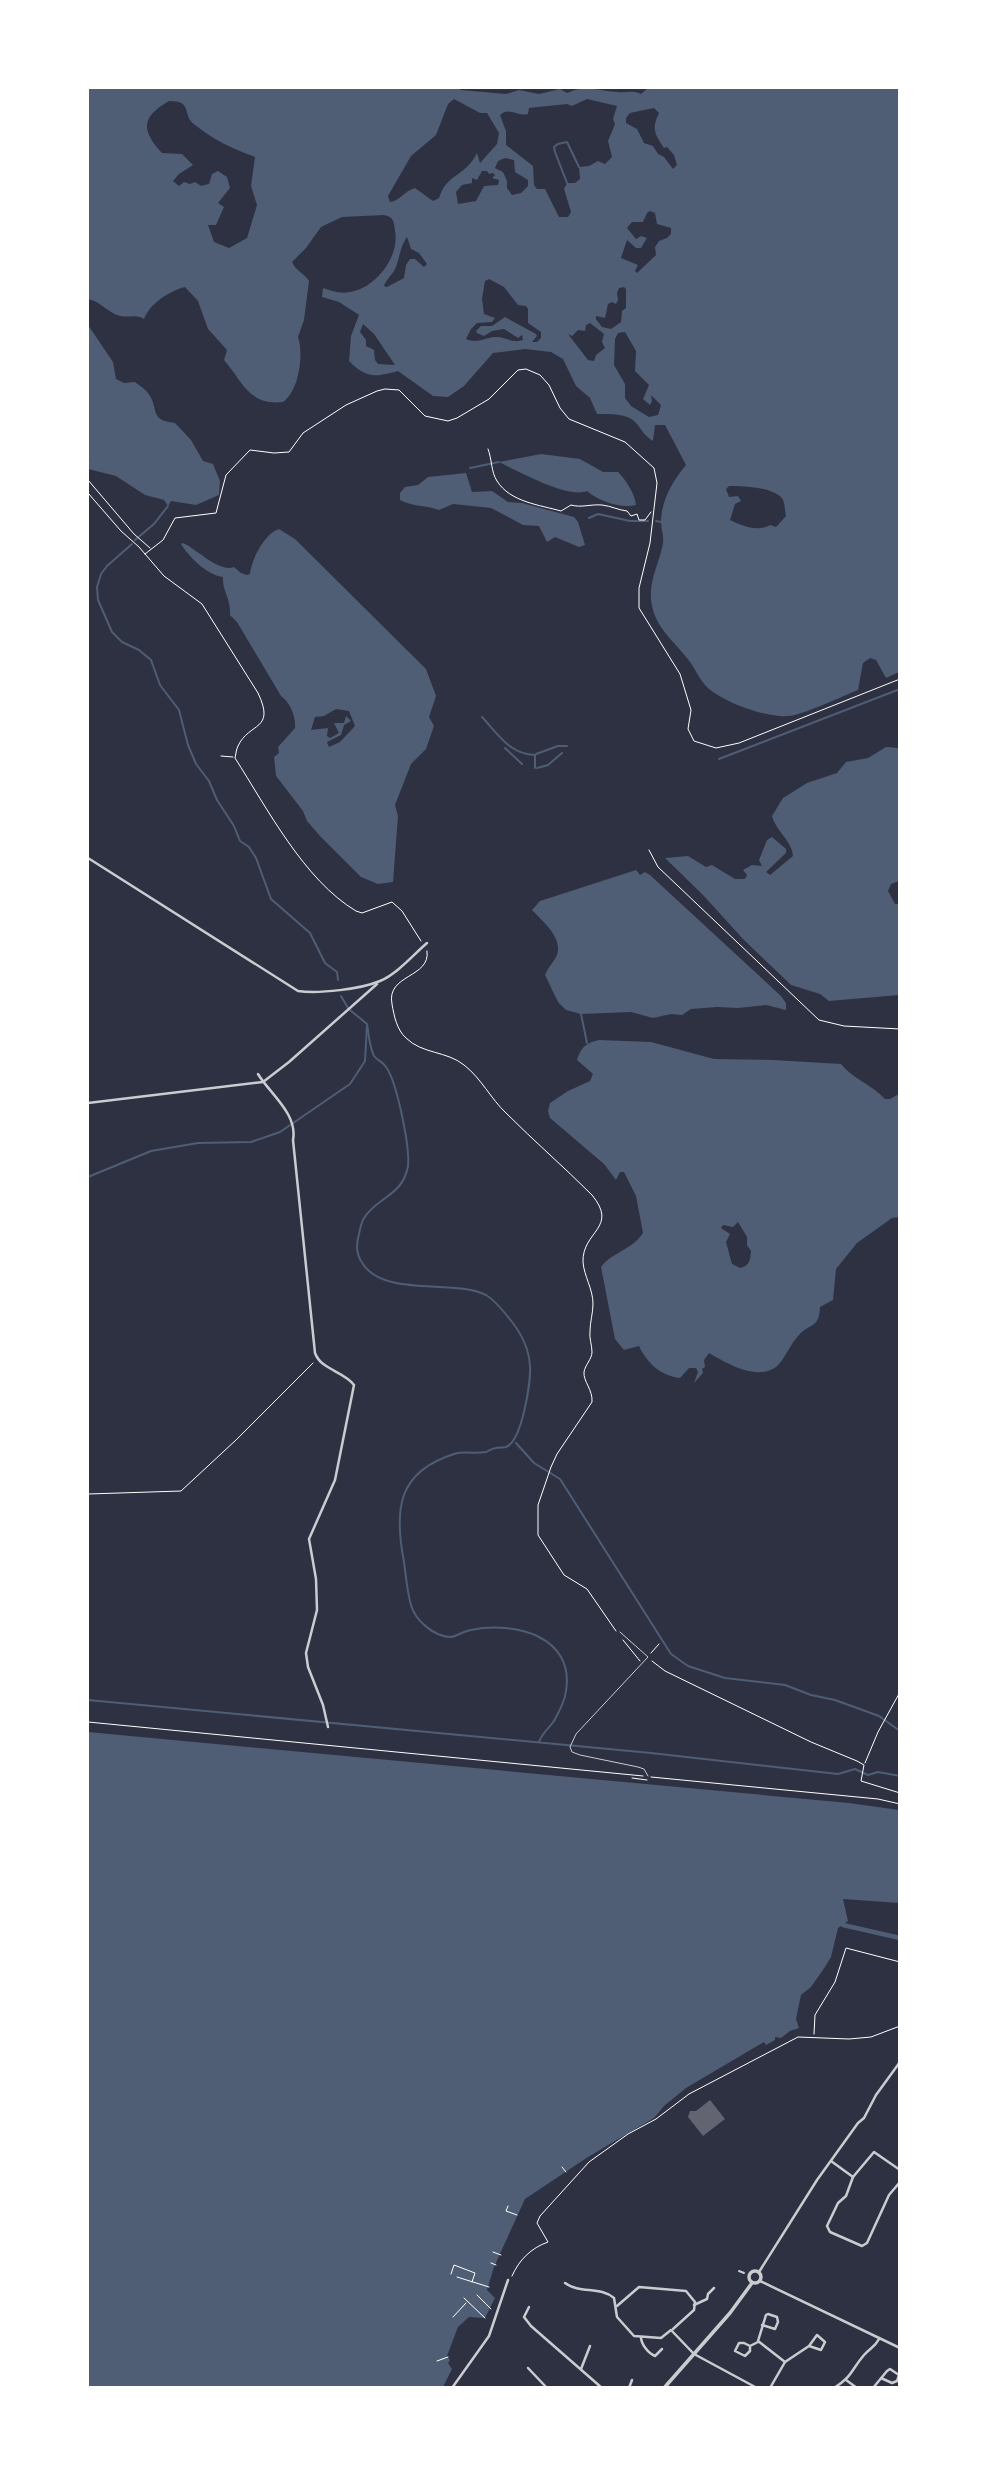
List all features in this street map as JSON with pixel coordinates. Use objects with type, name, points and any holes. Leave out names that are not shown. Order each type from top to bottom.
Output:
[{"type":"street","points":[[88,859],[298,991],[337,990],[380,981]]},
{"type":"street","points":[[88,1103],[263,1082],[426,944]]},
{"type":"street","points":[[258,1074],[284,1108],[295,1128],[293,1140],[317,1360],[349,1378],[354,1385],[335,1480],[309,1539],[316,1579],[317,1610],[306,1653],[308,1667],[328,1719],[328,1727]]},
{"type":"street","points":[[759,2272],[900,2062]]},
{"type":"street","points":[[900,2170],[874,2152],[853,2177],[846,2196],[838,2203],[827,2226],[830,2232],[862,2246],[867,2243],[889,2195],[900,2182]]},
{"type":"street","points":[[831,2161],[853,2177]]},
{"type":"street","points":[[739,2271],[744,2273]]},
{"type":"street","points":[[752,2283],[749,2280],[750,2274],[752,2271],[759,2272]]},
{"type":"street","points":[[759,2272],[762,2277],[760,2281]]},
{"type":"street","points":[[452,2388],[489,2336],[508,2280]]},
{"type":"street","points":[[664,2388],[730,2313],[752,2283],[760,2281],[900,2348]]},
{"type":"street","points":[[565,2283],[571,2288],[608,2292],[617,2306],[617,2317],[634,2336],[640,2337],[661,2338],[694,2310],[695,2302],[686,2291],[639,2287],[617,2306]]},
{"type":"street","points":[[694,2305],[707,2299],[714,2288]]},
{"type":"street","points":[[529,2307],[524,2317],[531,2326],[602,2388]]},
{"type":"street","points":[[758,2342],[762,2325],[768,2314],[778,2319],[775,2329],[762,2325]]},
{"type":"street","points":[[671,2330],[694,2354],[758,2388]]},
{"type":"street","points":[[770,2388],[785,2362],[809,2346],[817,2335],[825,2342],[821,2350],[809,2346]]},
{"type":"street","points":[[640,2337],[652,2355],[655,2356],[662,2349]]},
{"type":"street","points":[[834,2388],[846,2380],[865,2354],[875,2347],[878,2339]]},
{"type":"street","points":[[750,2346],[758,2342]]},
{"type":"street","points":[[758,2342],[785,2362]]},
{"type":"street","points":[[739,2343],[750,2346],[750,2351],[745,2356],[735,2351],[739,2343]]},
{"type":"street","points":[[581,2370],[590,2346]]},
{"type":"street","points":[[528,2368],[547,2388]]},
{"type":"street","points":[[873,2388],[881,2378],[890,2370],[899,2375],[897,2382],[892,2384],[881,2378]]},
{"type":"street","points":[[629,2388],[632,2380]]},
{"type":"street","points":[[846,2380],[857,2388]]},
{"type":"lane","points":[[620,1632],[648,1657],[576,1734],[570,1746],[572,1752],[580,1755],[644,1769],[648,1776]]},
{"type":"path","points":[[145,554],[163,540],[175,518],[216,513],[224,478],[243,454],[250,450],[289,452],[303,433],[335,412],[385,388],[395,388],[404,393],[425,416],[453,420],[489,398],[522,369],[540,375],[546,381],[569,419],[625,442],[650,463],[655,473],[657,483],[650,543],[639,588],[639,608],[640,614],[680,674],[691,709],[688,729],[694,741],[716,748],[738,743],[900,679]]},
{"type":"path","points":[[488,449],[496,481],[506,492],[523,500],[561,511],[571,505],[603,505],[627,510],[631,516],[637,514],[639,520],[645,520],[653,510]]},
{"type":"path","points":[[88,480],[134,534],[150,548]]},
{"type":"path","points":[[88,493],[164,576],[202,604],[258,693],[264,707],[264,718],[258,728],[238,747],[235,758]]},
{"type":"path","points":[[221,756],[235,758],[313,876],[362,913],[393,902],[426,944],[428,955],[424,965],[400,981],[392,992],[391,1001],[399,1030],[412,1044],[447,1055],[464,1065],[506,1114],[599,1204],[603,1214],[599,1227],[585,1248],[583,1261],[593,1303],[590,1330],[592,1352],[584,1370],[584,1377],[592,1393],[592,1402],[557,1454],[551,1468],[538,1505],[538,1535],[564,1574],[587,1589],[642,1663]]},
{"type":"path","points":[[649,850],[658,867],[819,1020],[844,1026],[900,1028]]},
{"type":"path","points":[[88,1494],[181,1491],[317,1360]]},
{"type":"path","points":[[659,1644],[648,1657],[665,1671],[864,1765]]},
{"type":"path","points":[[900,1692],[878,1732],[864,1765],[861,1781],[900,1793]]},
{"type":"path","points":[[88,1721],[878,1799],[900,1804]]},
{"type":"path","points":[[632,1779],[647,1780]]},
{"type":"path","points":[[814,2036],[815,2015],[835,1982],[846,1948],[900,1962]]},
{"type":"path","points":[[508,2280],[531,2250],[548,2242],[538,2225],[543,2212],[589,2162],[628,2134],[656,2119],[689,2094],[798,2037],[871,2037],[900,2026]]},
{"type":"path","points":[[562,2167],[566,2172]]},
{"type":"path","points":[[508,2206],[506,2211],[517,2215]]},
{"type":"path","points":[[493,2252],[500,2255]]},
{"type":"path","points":[[491,2263],[496,2265]]},
{"type":"path","points":[[451,2274],[454,2265],[475,2273],[472,2282]]},
{"type":"path","points":[[457,2277],[489,2287]]},
{"type":"path","points":[[477,2295],[491,2309]]},
{"type":"path","points":[[464,2298],[485,2318]]},
{"type":"path","points":[[453,2317],[468,2301]]},
{"type":"path","points":[[437,2361],[448,2357]]},
{"type":"water","points":[[88,88],[458,88],[506,94],[519,90],[539,94],[560,89],[567,93],[586,88],[641,94],[648,88],[899,88],[899,672],[886,678],[876,660],[870,658],[863,663],[858,690],[788,716],[756,711],[712,691],[661,627],[652,606],[652,582],[663,543],[663,506],[672,484],[686,465],[665,425],[655,425],[653,441],[634,420],[619,415],[597,414],[590,398],[576,386],[563,359],[551,352],[525,349],[493,353],[464,386],[448,397],[433,396],[398,371],[366,374],[349,361],[351,336],[359,315],[339,302],[322,297],[323,288],[350,292],[377,278],[390,260],[396,241],[394,223],[387,216],[342,217],[321,227],[292,262],[309,281],[304,320],[298,337],[299,372],[293,390],[283,402],[262,400],[242,384],[224,360],[227,350],[208,329],[198,301],[185,287],[161,298],[144,319],[116,314],[88,299]],"holes":[[[454,99],[480,113],[487,113],[499,133],[497,144],[480,163],[477,153],[467,167],[451,179],[439,198],[433,201],[415,188],[390,202],[388,196],[411,156],[436,135],[448,104]],[[587,99],[617,106],[613,119],[615,124],[608,141],[612,157],[605,164],[598,161],[579,167],[580,179],[575,183],[567,183],[564,189],[571,212],[568,217],[559,217],[545,189],[537,189],[534,185],[533,166],[506,145],[506,131],[500,115],[507,111],[528,114],[529,108],[567,104],[572,106]],[[169,101],[182,103],[191,121],[202,131],[255,157],[251,186],[257,205],[247,238],[229,248],[214,242],[208,225],[216,225],[224,207],[218,203],[230,188],[227,177],[218,171],[212,174],[209,184],[201,186],[195,182],[184,182],[179,186],[173,181],[193,165],[182,154],[162,153],[150,137],[147,124],[149,118]],[[654,108],[659,113],[655,123],[656,135],[664,148],[667,147],[674,155],[677,165],[673,169],[653,146],[644,143],[637,129],[626,123],[630,113]],[[505,158],[514,160],[515,172],[528,180],[528,186],[521,193],[512,195],[507,188],[503,172],[495,168],[498,161]],[[482,171],[493,173],[495,175],[492,178],[499,180],[498,185],[484,186],[476,201],[458,204],[456,192],[462,185],[472,183],[472,178],[477,180]],[[650,211],[655,213],[657,224],[671,228],[671,234],[659,241],[655,247],[656,255],[637,273],[635,271],[638,265],[621,258],[627,240],[636,248],[641,248],[647,238],[641,236],[636,239],[627,228],[632,222],[643,222]],[[407,237],[411,249],[419,253],[427,264],[424,267],[415,259],[410,259],[404,278],[384,286],[396,267]],[[489,279],[504,287],[518,305],[526,306],[528,323],[541,332],[541,338],[532,342],[536,334],[505,317],[492,326],[481,326],[477,333],[484,336],[504,329],[518,338],[522,335],[523,340],[499,337],[477,341],[466,339],[477,323],[492,322],[495,318],[484,314],[482,299],[485,281]],[[624,287],[626,308],[622,311],[621,322],[611,329],[602,327],[596,316],[605,318],[608,304],[616,304],[619,288]],[[590,323],[604,334],[602,342],[605,348],[596,355],[594,361],[588,360],[568,334],[572,336],[578,330],[585,331],[586,325]],[[363,324],[374,334],[395,365],[378,364],[374,350],[366,346],[366,340],[360,332]],[[625,332],[636,351],[635,371],[649,385],[643,399],[650,405],[651,395],[661,405],[658,415],[649,417],[631,406],[625,398],[625,384],[614,365],[615,339],[618,333]],[[729,486],[742,486],[773,492],[783,500],[786,516],[776,527],[770,525],[755,528],[730,520],[735,504],[741,501],[738,496],[729,497],[726,489]]]},
{"type":"water","points":[[88,325],[113,362],[116,379],[124,383],[135,382],[144,389],[158,416],[167,422],[175,423],[191,440],[203,461],[213,464],[220,481],[219,495],[196,505],[171,501],[168,506],[164,500],[145,495],[116,476],[88,469]]},
{"type":"water","points":[[541,454],[580,459],[603,472],[618,472],[630,487],[636,505],[617,505],[603,501],[587,491],[556,488],[499,462]]},
{"type":"water","points":[[466,473],[472,492],[492,491],[508,502],[522,503],[574,517],[585,545],[579,547],[555,537],[547,542],[539,526],[523,525],[491,508],[453,504],[439,510],[400,500],[400,493],[405,487],[418,485],[428,477]]},
{"type":"water","points":[[279,529],[295,539],[426,669],[436,696],[429,717],[434,726],[426,749],[411,764],[395,805],[398,816],[393,882],[378,884],[361,877],[307,821],[303,811],[276,776],[274,757],[279,753],[278,747],[295,728],[292,710],[230,615],[223,577],[199,565],[181,544],[189,546],[215,564],[234,567],[247,575],[250,574],[260,548]],"holes":[[[336,709],[349,711],[355,726],[340,742],[329,747],[327,742],[341,735],[344,725],[351,721],[346,716],[344,723],[334,723],[339,733],[330,738],[327,736],[328,728],[311,730],[315,717],[324,716]]]},
{"type":"water","points":[[886,747],[899,748],[899,881],[891,884],[888,891],[895,904],[899,904],[899,995],[829,1001],[820,994],[791,985],[665,858],[688,856],[706,867],[712,865],[735,879],[745,879],[747,875],[743,870],[752,865],[762,866],[759,860],[767,840],[772,837],[786,849],[786,853],[766,872],[770,875],[793,856],[772,816],[783,798],[807,783],[837,773],[846,762],[868,758]]},
{"type":"water","points":[[636,870],[640,875],[645,872],[650,875],[781,996],[786,1003],[786,1010],[766,1005],[717,1007],[691,1009],[682,1015],[671,1014],[653,1018],[631,1012],[581,1014],[566,1010],[558,1002],[545,975],[557,955],[557,942],[532,910],[540,901]]},
{"type":"water","points":[[599,1040],[651,1042],[714,1059],[841,1064],[885,1099],[899,1094],[899,1217],[892,1218],[857,1243],[836,1269],[833,1300],[820,1307],[816,1322],[799,1335],[776,1367],[768,1371],[750,1371],[732,1366],[709,1353],[704,1360],[703,1373],[694,1383],[698,1372],[696,1368],[689,1368],[680,1378],[667,1375],[650,1363],[639,1346],[624,1350],[615,1339],[601,1267],[643,1233],[636,1196],[624,1172],[620,1172],[616,1180],[604,1164],[550,1118],[548,1111],[550,1103],[590,1081],[593,1074],[577,1060],[587,1044]],"holes":[[[738,1222],[747,1237],[747,1245],[751,1251],[750,1260],[746,1266],[740,1268],[732,1264],[726,1242],[730,1234],[721,1228],[723,1225],[733,1227]]]},
{"type":"water","points":[[88,1732],[849,1803],[899,1810],[899,1903],[843,1899],[848,1921],[838,1928],[831,1957],[825,1967],[811,1987],[801,1995],[796,2019],[799,2028],[781,2038],[775,2037],[775,2040],[766,2045],[764,2042],[686,2088],[654,2118],[525,2199],[494,2267],[487,2290],[495,2298],[485,2318],[469,2317],[458,2327],[447,2356],[452,2369],[443,2387],[88,2387]]},
{"type":"building","points":[[710,2100],[725,2119],[703,2136],[688,2117],[690,2111],[696,2111]]},
{"type":"waterway","points":[[567,183],[554,147],[567,142],[579,167]]},
{"type":"waterway","points":[[470,468],[499,462]]},
{"type":"waterway","points":[[135,540],[154,524],[168,506]]},
{"type":"waterway","points":[[589,518],[598,514],[630,521],[648,521]]},
{"type":"waterway","points":[[656,521],[661,522]]},
{"type":"waterway","points":[[132,544],[107,566],[97,587],[98,600],[112,632],[122,642],[139,650],[151,660],[160,685],[179,710],[196,764],[209,781],[240,841],[249,847],[256,858],[271,899],[310,933],[325,963],[337,972],[338,980]]},
{"type":"waterway","points":[[719,759],[900,689]]},
{"type":"waterway","points":[[482,717],[511,747],[535,755],[535,768]]},
{"type":"waterway","points":[[536,754],[558,746],[567,746]]},
{"type":"waterway","points":[[505,748],[522,764]]},
{"type":"waterway","points":[[537,768],[548,765],[562,753]]},
{"type":"waterway","points":[[341,996],[348,1008]]},
{"type":"waterway","points":[[350,1010],[367,1024],[374,1056],[385,1065],[390,1075],[402,1115],[408,1157],[408,1166],[401,1184],[369,1211],[363,1220],[357,1246],[361,1261],[373,1274],[387,1281],[472,1290],[486,1295],[516,1327],[525,1343],[529,1360],[529,1385],[524,1410],[512,1442],[505,1447],[482,1453],[454,1454],[435,1462],[410,1482],[400,1510],[401,1543],[410,1600],[413,1611],[421,1622],[438,1634],[451,1637],[471,1630],[505,1628],[522,1631],[551,1645],[561,1657],[566,1672],[566,1691],[554,1721],[539,1742]]},
{"type":"waterway","points":[[581,1014],[587,1043]]},
{"type":"waterway","points":[[88,1177],[151,1151],[198,1143],[251,1142],[280,1132],[350,1084],[365,1061],[367,1025]]},
{"type":"waterway","points":[[516,1443],[534,1463],[560,1479],[671,1654],[688,1666],[725,1678],[785,1685],[811,1695],[835,1700],[879,1716],[900,1731]]},
{"type":"waterway","points":[[88,1700],[651,1753],[838,1774],[855,1769],[868,1775],[878,1772],[900,1776]]},
{"type":"waterway","points":[[843,1925],[900,1938]]}]
